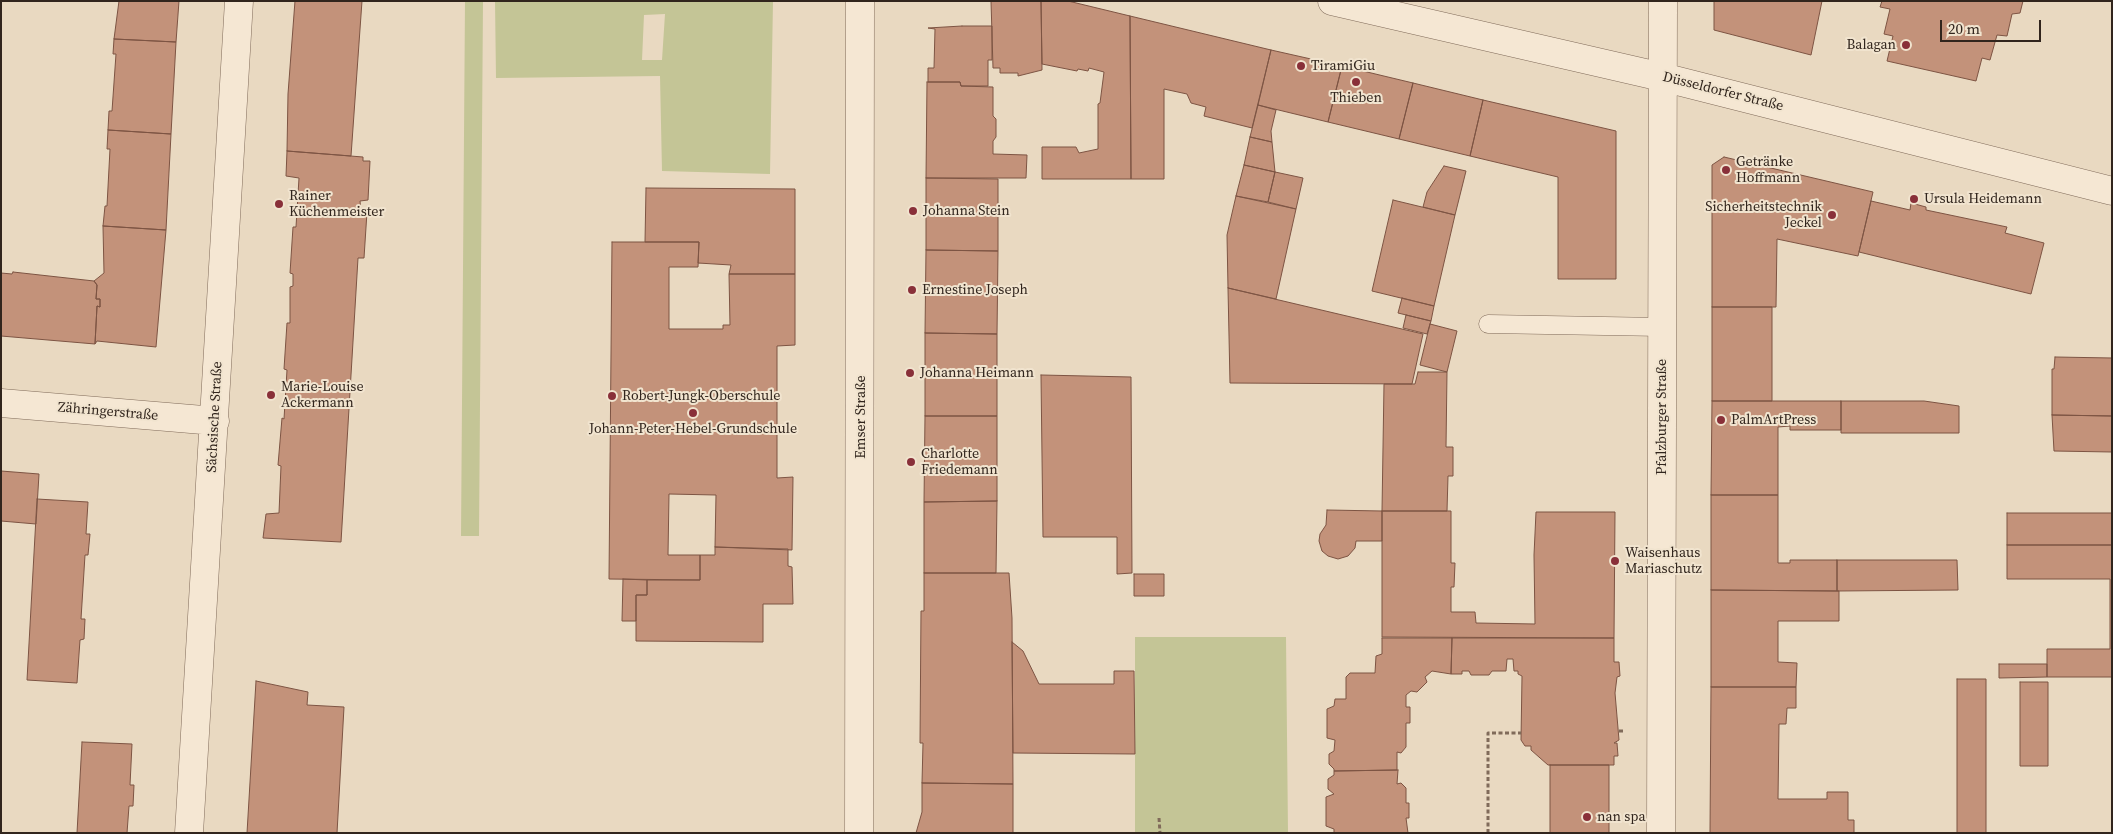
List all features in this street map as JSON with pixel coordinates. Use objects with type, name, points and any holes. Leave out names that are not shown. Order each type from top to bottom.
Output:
[{"type":"street","name":"Sächsische Straße","points":[[189,833],[216,421],[239,1]]},
{"type":"street","name":"Emser Straße","points":[[859,833],[860,1]]},
{"type":"street","name":"Düsseldorfer Straße","points":[[1332,1],[1662,77],[2112,191]]},
{"type":"street","name":"Pfalzburger Straße","points":[[1661,833],[1663,1]]},
{"type":"street","name":"Zähringerstraße","points":[[1,403],[216,421]]},
{"type":"lane","points":[[1488,324],[1662,326]]},
{"type":"path","points":[[1619,731],[1624,731]]},
{"type":"path","points":[[1488,833],[1488,733],[1521,732]]},
{"type":"path","points":[[1159,818],[1160,833]]},
{"type":"green space","points":[[465,1],[483,1],[479,536],[461,536]]},
{"type":"green space","points":[[495,1],[773,1],[770,174],[662,171],[660,76],[496,78]],"holes":[[[665,14],[662,60],[642,60],[644,15]]]},
{"type":"green space","points":[[1135,637],[1286,637],[1288,833],[1135,833]]},
{"type":"building","points":[[119,1],[179,1],[176,42],[114,39]]},
{"type":"building","points":[[295,1],[362,1],[351,156],[287,151],[288,94]]},
{"type":"building","points":[[991,1],[1041,1],[1042,70],[1018,76],[1018,73],[1000,73],[1000,68],[993,68]]},
{"type":"building","points":[[1041,1],[1068,1],[1130,16],[1131,179],[1042,179],[1042,147],[1076,147],[1079,153],[1098,149],[1098,104],[1100,103],[1104,72],[1089,68],[1088,71],[1078,69],[1077,71],[1042,64]]},
{"type":"building","points":[[1714,1],[1822,1],[1811,55],[1714,30]]},
{"type":"building","points":[[1882,1],[2023,1],[2020,13],[2012,14],[2007,36],[1997,35],[1990,60],[1982,58],[1976,81],[1887,61],[1893,36],[1884,34],[1890,9],[1880,7]]},
{"type":"building","points":[[1130,16],[1271,50],[1252,128],[1204,116],[1206,107],[1191,103],[1187,94],[1164,89],[1164,179],[1131,179]]},
{"type":"building","points":[[992,26],[992,60],[988,60],[988,86],[961,86],[960,82],[928,82],[928,68],[934,68],[935,29],[928,28]]},
{"type":"building","points":[[114,39],[176,42],[171,134],[108,130],[109,111],[112,111],[116,54],[113,54]]},
{"type":"building","points":[[1271,50],[1342,66],[1328,122],[1258,105]]},
{"type":"building","points":[[1342,66],[1413,83],[1399,139],[1328,122]]},
{"type":"building","points":[[927,82],[960,82],[961,86],[993,87],[993,116],[996,119],[996,137],[993,141],[993,154],[1027,155],[1026,178],[926,178]]},
{"type":"building","points":[[1413,83],[1483,100],[1470,156],[1399,139]]},
{"type":"building","points":[[1483,100],[1616,131],[1616,279],[1558,279],[1558,177],[1470,156]]},
{"type":"building","points":[[1258,105],[1276,110],[1271,131],[1272,142],[1250,137]]},
{"type":"building","points":[[108,130],[171,134],[166,230],[103,226],[105,206],[107,206],[110,149],[107,149]]},
{"type":"building","points":[[1250,137],[1272,142],[1275,172],[1244,165]]},
{"type":"building","points":[[287,151],[363,157],[363,161],[370,161],[368,200],[360,201],[361,212],[367,212],[364,258],[358,258],[341,542],[263,538],[266,514],[279,513],[281,466],[278,465],[282,418],[284,419],[287,370],[284,369],[287,323],[290,323],[290,287],[293,286],[293,274],[290,273],[293,227],[296,227],[299,178],[286,176]]},
{"type":"building","points":[[1724,157],[1873,192],[1858,256],[1777,239],[1776,307],[1712,307],[1712,165]]},
{"type":"building","points":[[1244,165],[1275,172],[1268,202],[1236,196]]},
{"type":"building","points":[[1444,166],[1466,171],[1455,215],[1423,207],[1427,192]]},
{"type":"building","points":[[1275,172],[1303,178],[1296,209],[1268,202]]},
{"type":"building","points":[[926,178],[998,179],[998,251],[926,250]]},
{"type":"building","points":[[646,188],[795,189],[795,274],[729,274],[731,265],[698,263],[699,242],[645,242]]},
{"type":"building","points":[[1236,196],[1296,209],[1276,299],[1228,288],[1227,235]]},
{"type":"building","points":[[1393,200],[1455,215],[1434,306],[1372,291]]},
{"type":"building","points":[[1871,201],[1910,210],[1911,203],[1926,207],[1926,210],[2007,227],[2005,233],[2044,243],[2031,294],[1859,252]]},
{"type":"building","points":[[103,226],[166,230],[156,347],[97,341],[95,344],[97,306],[100,307],[100,299],[96,299],[97,285],[94,281],[104,273]]},
{"type":"building","name":"Johann-Peter-Hebel-Grundschule","points":[[612,242],[699,242],[698,267],[669,267],[669,329],[723,329],[723,325],[730,325],[729,274],[795,274],[795,345],[777,346],[777,478],[793,477],[792,550],[715,547],[716,495],[669,494],[668,555],[700,555],[700,580],[609,579]]},
{"type":"building","points":[[926,250],[998,251],[997,334],[925,333]]},
{"type":"building","points":[[13,272],[94,281],[97,285],[96,299],[100,299],[100,307],[97,306],[95,344],[1,336],[1,273],[12,274]]},
{"type":"building","points":[[1228,288],[1423,334],[1412,384],[1230,383]]},
{"type":"building","points":[[1402,298],[1434,306],[1431,321],[1398,313]]},
{"type":"building","points":[[1712,307],[1772,307],[1772,401],[1712,401]]},
{"type":"building","points":[[1406,315],[1431,321],[1427,334],[1403,328]]},
{"type":"building","points":[[1430,324],[1457,331],[1447,372],[1420,365]]},
{"type":"building","points":[[925,333],[997,334],[997,416],[925,416]]},
{"type":"building","points":[[2055,357],[2112,358],[2112,416],[2052,415],[2052,369],[2054,369]]},
{"type":"building","points":[[1418,372],[1447,372],[1446,447],[1453,447],[1453,476],[1448,476],[1447,511],[1382,511],[1384,384],[1415,384]]},
{"type":"building","points":[[1041,375],[1131,377],[1132,573],[1117,574],[1117,537],[1043,537]]},
{"type":"building","points":[[1712,401],[1841,401],[1841,430],[1790,430],[1790,426],[1778,427],[1778,495],[1711,495]]},
{"type":"building","points":[[1841,401],[1924,401],[1959,406],[1959,433],[1841,433]]},
{"type":"building","points":[[2052,415],[2112,416],[2112,452],[2054,451]]},
{"type":"building","points":[[925,416],[997,416],[997,501],[924,502]]},
{"type":"building","points":[[1,471],[39,474],[36,524],[1,521]]},
{"type":"building","points":[[1711,495],[1778,495],[1778,563],[1790,563],[1790,560],[1837,560],[1837,591],[1711,590]]},
{"type":"building","points":[[37,499],[88,502],[86,534],[90,534],[88,555],[85,555],[81,619],[85,619],[84,639],[80,640],[77,683],[27,680]]},
{"type":"building","points":[[997,501],[996,573],[924,573],[924,502]]},
{"type":"building","points":[[1327,510],[1382,511],[1382,541],[1356,541],[1355,548],[1348,556],[1338,559],[1328,556],[1322,551],[1319,541],[1320,534],[1326,525]]},
{"type":"building","points":[[1382,511],[1451,511],[1451,563],[1455,563],[1454,587],[1451,587],[1451,612],[1475,612],[1476,623],[1535,624],[1534,555],[1536,512],[1615,512],[1614,638],[1382,637]]},
{"type":"building","points":[[2007,513],[2112,513],[2112,545],[2007,545]]},
{"type":"building","points":[[2007,545],[2112,545],[2112,677],[2047,677],[2047,649],[2110,649],[2110,579],[2007,579]]},
{"type":"building","points":[[715,547],[788,549],[788,566],[792,567],[793,604],[763,604],[763,642],[636,641],[636,595],[647,595],[647,580],[700,580],[700,555],[715,555]]},
{"type":"building","points":[[1837,560],[1957,560],[1958,590],[1837,591]]},
{"type":"building","points":[[924,573],[1009,573],[1012,618],[1013,784],[922,783],[923,743],[920,743],[921,611],[924,611]]},
{"type":"building","points":[[1134,574],[1164,574],[1164,596],[1134,596]]},
{"type":"building","points":[[623,579],[647,580],[647,595],[636,595],[636,621],[622,621]]},
{"type":"building","points":[[1711,590],[1839,591],[1839,621],[1778,621],[1778,662],[1797,663],[1796,687],[1711,687]]},
{"type":"building","points":[[1382,638],[1452,638],[1451,674],[1432,671],[1425,677],[1427,682],[1417,692],[1411,691],[1406,695],[1406,707],[1410,707],[1410,723],[1406,723],[1406,747],[1401,753],[1397,752],[1397,770],[1334,771],[1329,764],[1329,754],[1334,751],[1335,740],[1327,738],[1327,709],[1334,706],[1335,699],[1346,699],[1346,677],[1350,673],[1375,673],[1376,656],[1382,654]]},
{"type":"building","points":[[1452,638],[1614,638],[1614,662],[1619,662],[1620,676],[1617,677],[1615,693],[1619,740],[1614,743],[1617,743],[1618,756],[1614,756],[1614,765],[1548,765],[1531,750],[1531,746],[1525,746],[1521,740],[1522,676],[1518,674],[1518,671],[1514,671],[1513,659],[1507,659],[1506,671],[1492,671],[1489,675],[1471,675],[1469,671],[1462,671],[1462,674],[1451,674]]},
{"type":"building","points":[[1012,642],[1023,651],[1039,684],[1114,684],[1114,671],[1134,671],[1135,754],[1013,753]]},
{"type":"building","points":[[1999,664],[2047,664],[2047,677],[1999,678]]},
{"type":"building","points":[[1957,679],[1986,679],[1986,833],[1957,833]]},
{"type":"building","points":[[256,681],[308,692],[307,705],[344,707],[337,833],[247,833]]},
{"type":"building","points":[[2020,682],[2048,682],[2048,766],[2020,766]]},
{"type":"building","points":[[1711,687],[1796,687],[1796,708],[1787,708],[1786,724],[1779,724],[1778,799],[1827,799],[1827,792],[1848,792],[1848,820],[1854,820],[1854,833],[1710,833]]},
{"type":"building","points":[[82,742],[132,744],[130,785],[134,785],[133,806],[129,806],[127,833],[77,833]]},
{"type":"building","points":[[1550,765],[1609,765],[1609,833],[1550,833]]},
{"type":"building","points":[[1398,770],[1397,784],[1401,783],[1406,788],[1406,803],[1409,803],[1409,818],[1406,818],[1408,833],[1334,833],[1334,829],[1326,826],[1326,797],[1334,794],[1328,789],[1328,779],[1334,775],[1334,771]]},
{"type":"building","points":[[922,783],[1013,784],[1013,833],[916,833],[922,812]]},
{"type":"place","name":"Balagan","points":[[1906,45]]},
{"type":"place","name":"TiramiGiu","points":[[1301,66]]},
{"type":"place","name":"Thieben","points":[[1356,82]]},
{"type":"place","name":"Getränke Hoffmann","points":[[1726,170]]},
{"type":"place","name":"Ursula Heidemann","points":[[1914,199]]},
{"type":"place","name":"Rainer Küchenmeister","points":[[279,204]]},
{"type":"place","name":"Johanna Stein","points":[[913,211]]},
{"type":"place","name":"Sicherheitstechnik Jeckel","points":[[1832,215]]},
{"type":"place","name":"Ernestine Joseph","points":[[912,290]]},
{"type":"place","name":"Johanna Heimann","points":[[910,373]]},
{"type":"place","name":"Marie-Louise Ackermann","points":[[271,395]]},
{"type":"place","name":"Robert-Jungk-Oberschule","points":[[612,396]]},
{"type":"place","name":"Johann-Peter-Hebel-Grundschule","points":[[693,413]]},
{"type":"place","name":"PalmArtPress","points":[[1721,420]]},
{"type":"place","name":"Charlotte Friedemann","points":[[911,462]]},
{"type":"place","name":"Waisenhaus Mariaschutz","points":[[1615,561]]},
{"type":"place","name":"nan spa","points":[[1587,817]]}]
